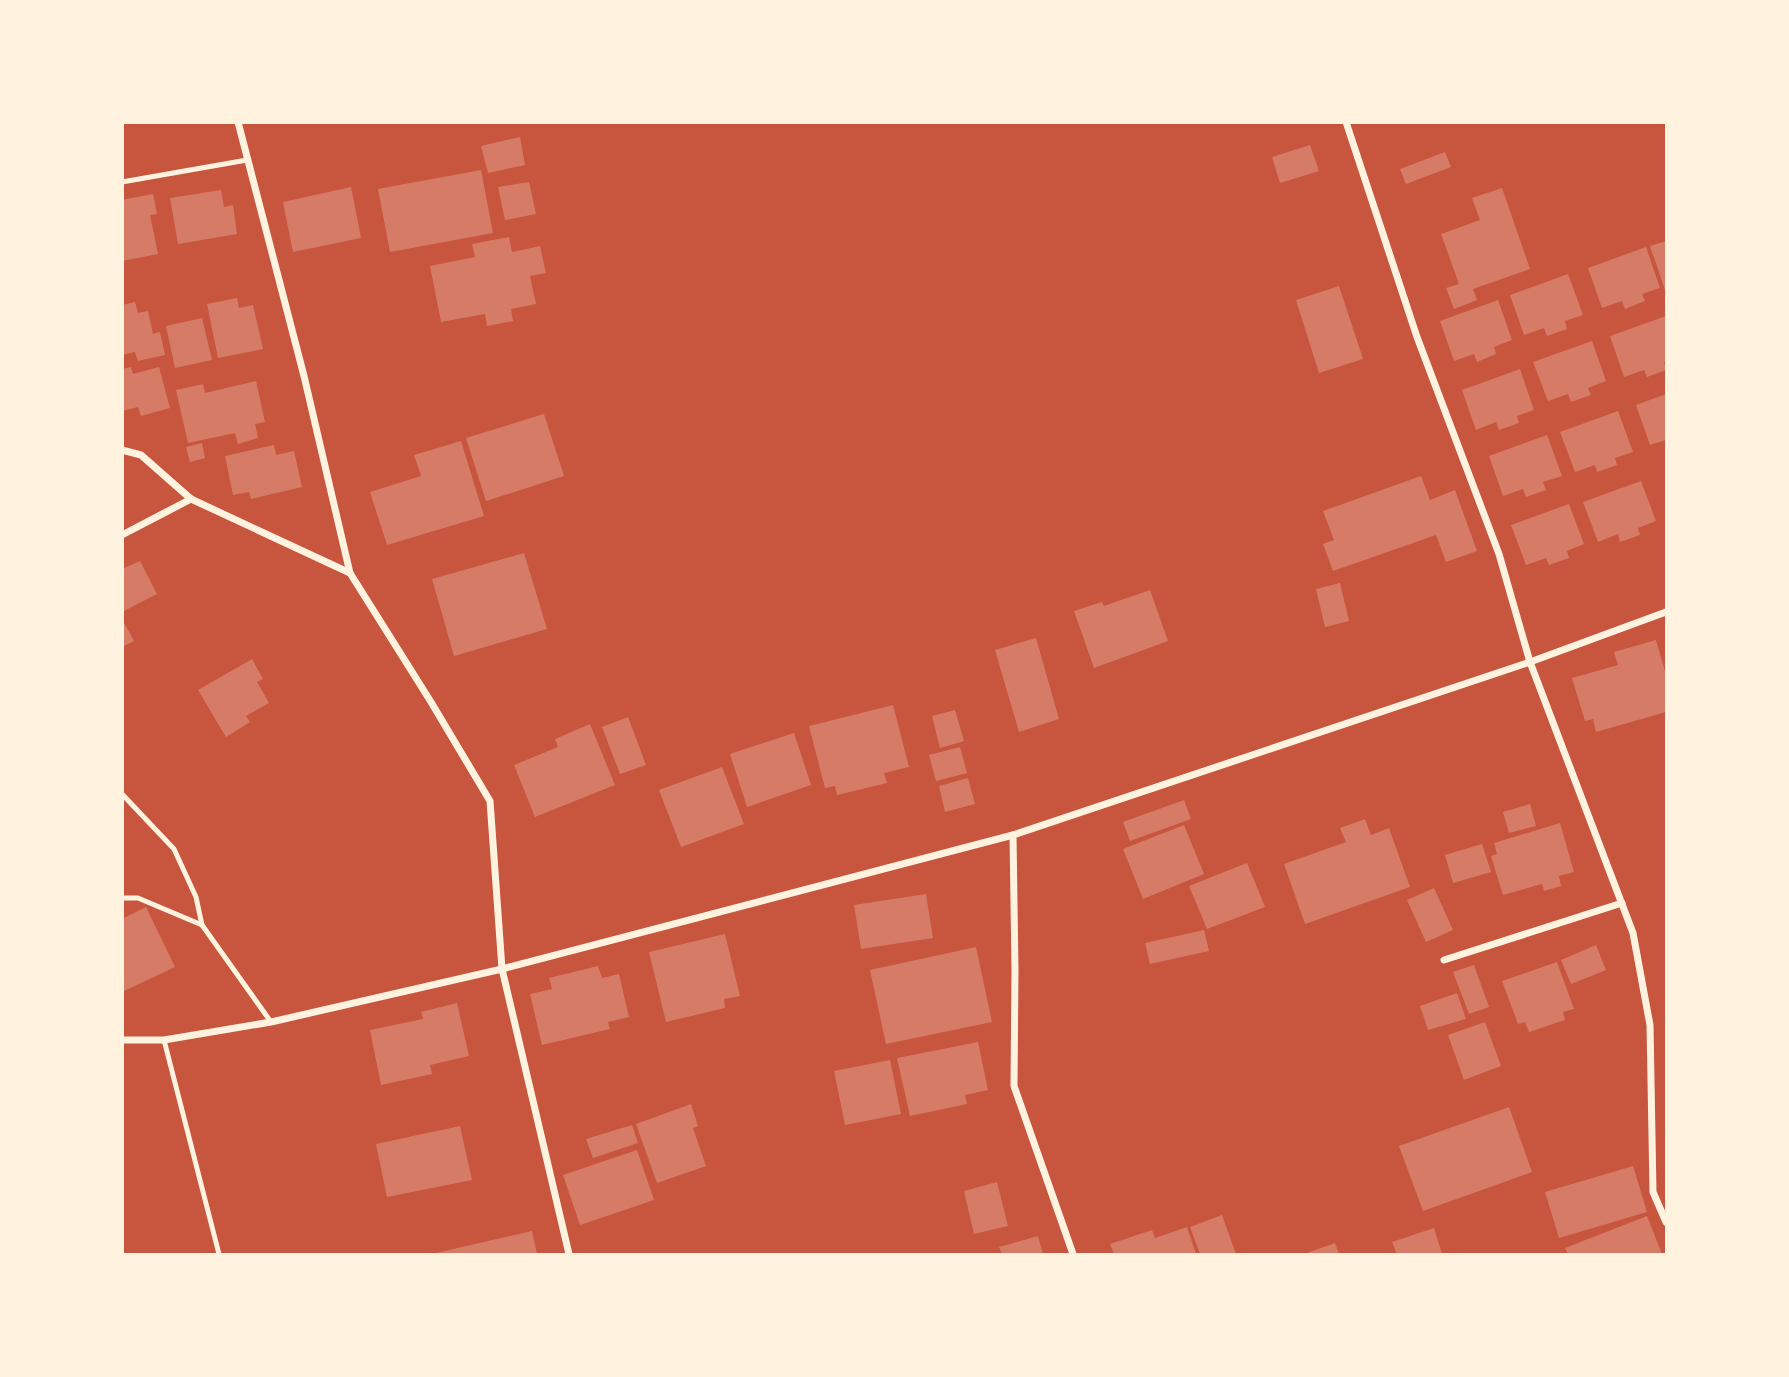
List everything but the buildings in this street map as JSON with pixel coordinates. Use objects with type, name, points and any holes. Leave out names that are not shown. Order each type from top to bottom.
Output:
[{"type":"street","points":[[237,122],[304,376],[350,573],[490,801],[502,969],[569,1255]]},
{"type":"street","points":[[1346,122],[1418,337],[1499,554],[1530,662],[1633,933],[1650,1025],[1653,1192],[1667,1222]]},
{"type":"street","points":[[122,450],[141,455],[191,499],[350,573]]},
{"type":"street","points":[[122,535],[191,499]]},
{"type":"street","points":[[122,1040],[164,1040],[271,1022],[502,969],[1013,835],[1530,662],[1667,612]]},
{"type":"street","points":[[1013,835],[1014,1086],[1073,1255]]},
{"type":"street","points":[[1444,960],[1622,904]]},
{"type":"lane","points":[[122,182],[247,160]]},
{"type":"lane","points":[[122,794],[174,849],[196,897],[202,925],[271,1022]]},
{"type":"lane","points":[[122,898],[138,898],[202,925]]},
{"type":"lane","points":[[164,1040],[219,1255]]}]
